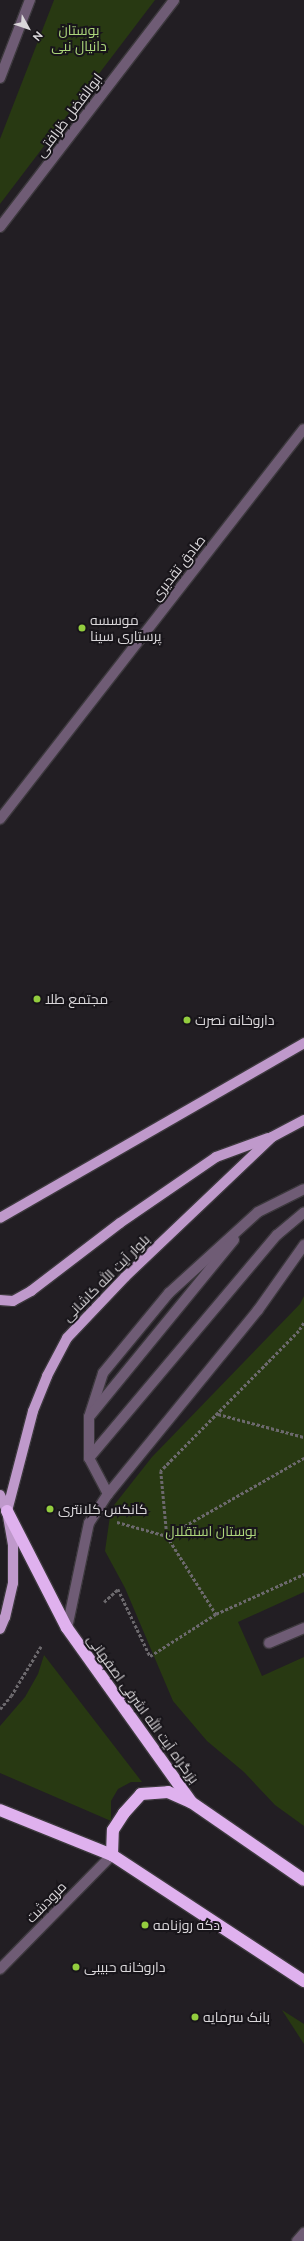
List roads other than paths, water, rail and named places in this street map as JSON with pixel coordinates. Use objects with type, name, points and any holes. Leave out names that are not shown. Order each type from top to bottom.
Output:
[{"type":"highway","name":"بزرگراه آیت الله اشرفی اصفهانی","points":[[8,1511],[66,1628],[191,1802],[304,1880]]},
{"type":"highway","points":[[112,1855],[113,1830],[124,1813],[141,1794],[168,1792],[191,1802]]},
{"type":"highway","points":[[0,1810],[112,1855],[304,1981]]},
{"type":"main road","points":[[0,1218],[304,1043]]},
{"type":"main road","name":"بلوار آیت الله کاشانی","points":[[8,1511],[33,1411],[47,1376],[67,1338],[135,1267],[272,1137],[304,1120]]},
{"type":"main road","points":[[0,1300],[13,1301],[32,1291],[120,1223],[216,1157],[272,1137]]},
{"type":"main road","points":[[0,1496],[8,1511],[13,1546],[13,1582],[5,1618],[0,1629]]},
{"type":"street","points":[[0,78],[30,0]]},
{"type":"street","name":"ابوالفضل ظرافتی","points":[[0,227],[174,0]]},
{"type":"street","name":"صادق تقدیری","points":[[0,819],[304,429]]},
{"type":"street","points":[[108,1494],[89,1458],[89,1417],[103,1373],[140,1326],[169,1293],[258,1212],[304,1189]]},
{"type":"street","points":[[89,1417],[258,1212]]},
{"type":"street","points":[[89,1458],[277,1235],[304,1212]]},
{"type":"street","points":[[66,1628],[89,1523],[108,1494],[258,1310],[304,1245]]},
{"type":"street","points":[[269,1643],[304,1628]]},
{"type":"street","name":"مرودشت","points":[[0,1969],[112,1855]]},
{"type":"street","points":[[296,2241],[304,2233]]},
{"type":"place","name":"موسسه پرستاری سینا","points":[[82,628]]},
{"type":"place","name":"مجتمع طلا","points":[[37,999]]},
{"type":"place","name":"داروخانه نصرت","points":[[187,1020]]},
{"type":"place","name":"کانکس کلانتری","points":[[50,1509]]},
{"type":"place","name":"دکه روزنامه","points":[[145,1925]]},
{"type":"place","name":"داروخانه حبیبی","points":[[76,1967]]},
{"type":"place","name":"بانک سرمایه","points":[[195,2017]]},
{"type":"park label","name":"بوستان دانیال نبی","points":[[79,38]]},
{"type":"park label","name":"بوستان استقلال","points":[[211,1531]]}]
